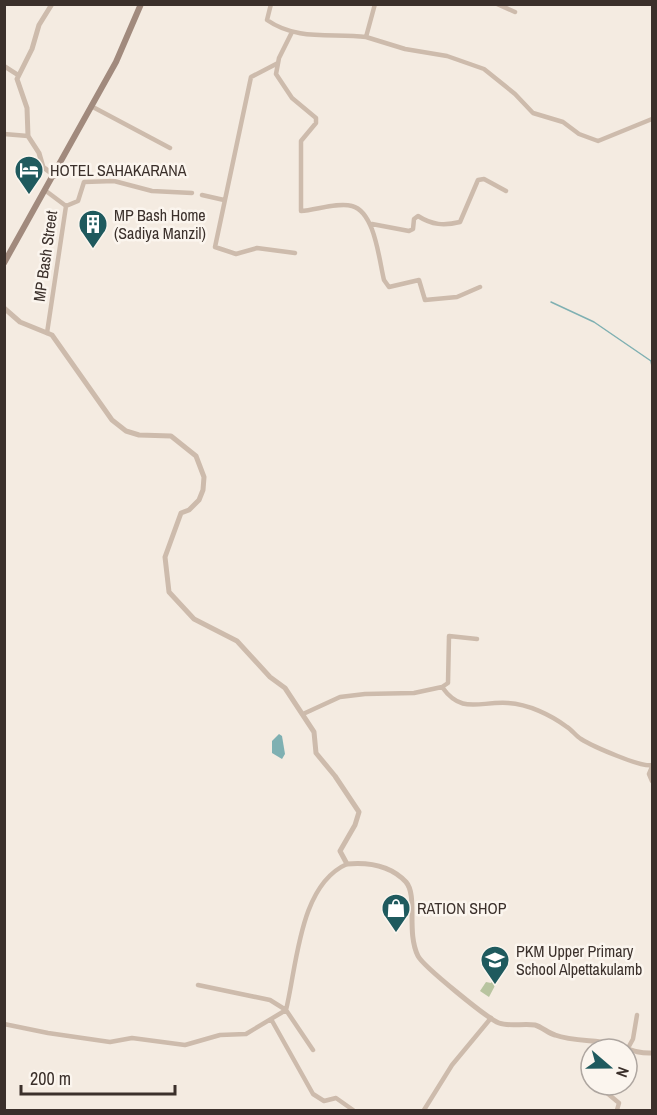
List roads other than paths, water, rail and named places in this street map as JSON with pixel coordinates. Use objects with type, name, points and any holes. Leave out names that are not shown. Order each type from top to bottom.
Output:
[{"type":"main road","points":[[4,263],[55,176],[130,36],[141,4]]},
{"type":"street","points":[[18,75],[32,49],[39,24],[52,4]]},
{"type":"street","points":[[271,4],[267,20],[276,27],[292,32],[366,37],[405,49],[447,56],[484,69],[515,94],[533,113],[563,122],[579,134],[597,141],[652,119]]},
{"type":"street","points":[[366,37],[375,4]]},
{"type":"street","points":[[497,4],[515,12]]},
{"type":"street","points":[[292,32],[278,63],[276,74],[282,86],[316,118],[315,123],[301,141],[301,211],[352,206],[363,212],[372,224],[384,280],[389,287],[419,280],[426,300],[457,297],[480,287]]},
{"type":"street","points":[[278,63],[251,76],[215,247],[236,254],[257,248],[295,253]]},
{"type":"street","points":[[4,66],[18,75],[27,108],[28,136],[39,153],[43,167],[55,176]]},
{"type":"street","points":[[91,106],[170,148]]},
{"type":"street","points":[[4,134],[28,136]]},
{"type":"street","points":[[372,224],[409,231],[413,229],[414,219],[418,216],[428,222],[451,225],[460,222],[478,180],[484,179],[506,191]]},
{"type":"street","points":[[66,206],[78,201],[84,182],[114,181],[152,191],[192,193]]},
{"type":"street","name":"MP Bash Street","points":[[46,191],[66,206],[47,333]]},
{"type":"street","points":[[202,195],[224,200]]},
{"type":"street","points":[[4,308],[20,322],[52,335],[112,420],[126,430],[139,435],[171,436],[196,456],[204,477],[203,490],[199,500],[189,510],[181,513],[168,542],[165,557],[170,592],[194,619],[237,641],[285,688],[303,714],[314,732],[316,753],[335,776],[359,812],[355,825],[340,851],[348,864]]},
{"type":"street","points":[[303,714],[339,697],[414,693],[442,687],[448,683],[449,636],[477,639]]},
{"type":"street","points":[[442,687],[449,697],[460,705],[507,702],[535,709],[566,726],[581,739],[652,766],[650,774],[652,781]]},
{"type":"street","points":[[4,1024],[110,1042],[132,1038],[185,1045],[220,1035],[246,1034],[286,1010],[305,916],[321,889],[338,868],[348,864],[365,863],[387,868],[404,880],[412,894],[411,936],[423,965],[498,1023],[538,1026],[555,1036],[579,1040]]},
{"type":"street","points":[[198,985],[270,1000],[286,1010],[313,1050]]},
{"type":"street","points":[[634,1037],[638,1015]]},
{"type":"street","points":[[424,1110],[452,1065],[491,1018]]},
{"type":"street","points":[[270,1019],[313,1094],[324,1101],[336,1098],[353,1110]]},
{"type":"street","points":[[612,1097],[619,1103],[617,1110]]},
{"type":"water","points":[[279,734],[282,736],[285,754],[282,759],[272,753],[272,741]]},
{"type":"waterway","points":[[551,302],[594,322],[651,361],[652,366]]},
{"type":"place","name":"HOTEL SAHAKARANA","points":[[29,196]]},
{"type":"place","name":"MP Bash Home (Sadiya Manzil)","points":[[93,250]]},
{"type":"place","name":"RATION SHOP","points":[[396,934]]},
{"type":"place","name":"PKM Upper Primary School Alpettakulamb","points":[[495,986]]}]
